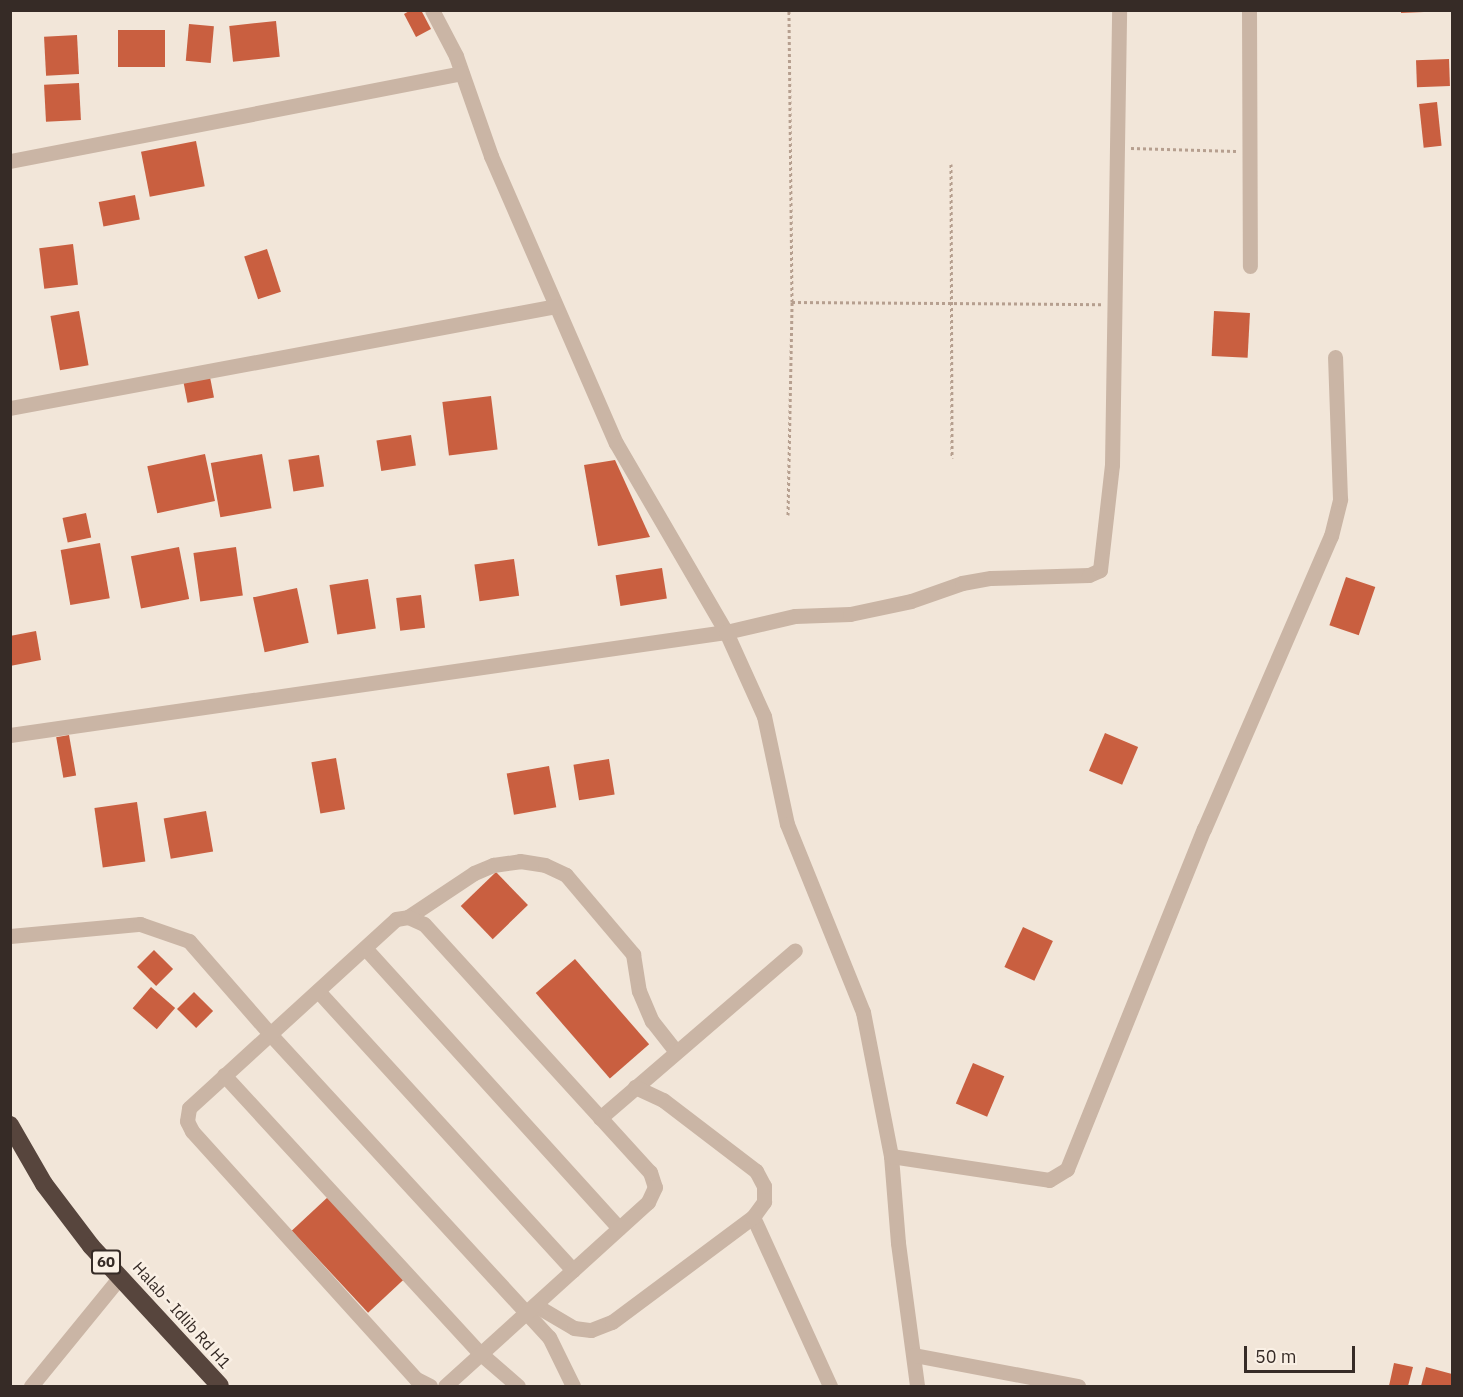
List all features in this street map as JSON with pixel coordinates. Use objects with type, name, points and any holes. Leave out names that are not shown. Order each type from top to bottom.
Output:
[{"type":"highway","name":"Halab - Idlib Rd H1","points":[[10,1125],[44,1185],[120,1277],[220,1386]]},
{"type":"street","points":[[432,10],[462,73],[491,156],[616,443],[726,632],[764,716],[787,824],[863,1012],[891,1156],[897,1244],[917,1386]]},
{"type":"street","points":[[10,735],[726,632],[795,616],[850,614],[911,602],[962,583],[991,578],[1089,576],[1100,570],[1112,465],[1119,10]]},
{"type":"street","points":[[1250,10],[1250,266]]},
{"type":"street","points":[[10,161],[462,73]]},
{"type":"street","points":[[10,408],[556,306]]},
{"type":"street","points":[[891,1156],[1049,1180],[1067,1169],[1204,829],[1331,536],[1340,499],[1335,357]]},
{"type":"street","points":[[430,1386],[416,1379],[189,1126],[189,1108],[396,919],[408,917],[474,873],[493,866],[520,861],[545,865],[566,875],[633,954],[639,991],[651,1021],[676,1052]]},
{"type":"street","points":[[408,917],[424,924],[650,1172],[655,1187],[648,1202],[445,1386]]},
{"type":"street","points":[[10,936],[130,925],[164,930],[189,940],[270,1034],[530,1309],[549,1337],[573,1386]]},
{"type":"street","points":[[365,948],[620,1228]]},
{"type":"street","points":[[600,1118],[795,950]]},
{"type":"street","points":[[318,991],[573,1270]]},
{"type":"street","points":[[224,1075],[481,1354],[518,1386]]},
{"type":"street","points":[[530,1309],[574,1328],[591,1330],[612,1322],[753,1217],[764,1202],[764,1186],[756,1171],[663,1100],[635,1087]]},
{"type":"street","points":[[753,1217],[830,1386]]},
{"type":"street","points":[[31,1386],[88,1320],[120,1277]]},
{"type":"street","points":[[914,1355],[1078,1386]]},
{"type":"path","points":[[788,515],[792,302],[789,10]]},
{"type":"path","points":[[1116,147],[1250,151]]},
{"type":"path","points":[[951,164],[952,458]]},
{"type":"path","points":[[792,302],[1096,306],[1116,297]]},
{"type":"building","points":[[411,10],[421,10],[431,29],[416,37],[404,14]]},
{"type":"building","points":[[1401,10],[1424,10],[1424,12],[1401,13]]},
{"type":"building","points":[[276,21],[280,57],[233,62],[229,26]]},
{"type":"building","points":[[189,24],[214,26],[211,63],[186,61]]},
{"type":"building","points":[[118,30],[165,30],[165,67],[118,67]]},
{"type":"building","points":[[77,35],[79,74],[46,76],[44,37]]},
{"type":"building","points":[[1449,59],[1450,86],[1417,87],[1416,60]]},
{"type":"building","points":[[79,83],[81,120],[46,122],[44,85]]},
{"type":"building","points":[[1437,102],[1442,146],[1424,148],[1419,104]]},
{"type":"building","points":[[196,141],[205,186],[150,197],[141,152]]},
{"type":"building","points":[[135,195],[140,220],[103,227],[99,202]]},
{"type":"building","points":[[73,244],[78,285],[44,289],[39,248]]},
{"type":"building","points":[[267,249],[281,292],[258,299],[244,256]]},
{"type":"building","points":[[79,311],[89,365],[60,370],[50,316]]},
{"type":"building","points":[[1214,311],[1250,313],[1248,358],[1212,356]]},
{"type":"building","points":[[210,377],[214,398],[188,403],[183,382]]},
{"type":"building","points":[[491,396],[498,450],[449,456],[442,402]]},
{"type":"building","points":[[411,435],[416,466],[381,471],[376,440]]},
{"type":"building","points":[[205,454],[215,501],[157,513],[147,466]]},
{"type":"building","points":[[262,454],[272,508],[220,517],[211,463]]},
{"type":"building","points":[[319,455],[324,487],[293,491],[288,460]]},
{"type":"building","points":[[615,460],[650,537],[598,546],[584,465]]},
{"type":"building","points":[[86,513],[91,537],[68,542],[63,518]]},
{"type":"building","points":[[100,543],[110,598],[70,605],[61,550]]},
{"type":"building","points":[[179,547],[189,599],[141,608],[131,556]]},
{"type":"building","points":[[236,547],[243,596],[200,602],[193,553]]},
{"type":"building","points":[[514,559],[519,596],[480,601],[474,565]]},
{"type":"building","points":[[662,568],[667,599],[620,606],[616,575]]},
{"type":"building","points":[[1346,577],[1375,587],[1359,635],[1329,625]]},
{"type":"building","points":[[368,579],[376,628],[337,634],[329,585]]},
{"type":"building","points":[[297,588],[309,643],[265,652],[253,597]]},
{"type":"building","points":[[421,595],[425,628],[400,631],[396,598]]},
{"type":"building","points":[[36,631],[41,660],[10,666],[10,636]]},
{"type":"building","points":[[1105,733],[1138,747],[1122,785],[1089,771]]},
{"type":"building","points":[[69,735],[76,775],[63,778],[56,737]]},
{"type":"building","points":[[336,758],[345,809],[320,814],[311,762]]},
{"type":"building","points":[[609,759],[615,795],[579,800],[573,765]]},
{"type":"building","points":[[549,766],[556,807],[514,815],[507,773]]},
{"type":"building","points":[[137,802],[145,861],[103,867],[94,808]]},
{"type":"building","points":[[206,811],[213,851],[171,859],[164,818]]},
{"type":"building","points":[[496,872],[528,905],[493,939],[461,906]]},
{"type":"building","points":[[1023,927],[1053,941],[1034,981],[1004,967]]},
{"type":"building","points":[[154,950],[173,969],[156,986],[137,967]]},
{"type":"building","points":[[575,959],[649,1044],[610,1078],[536,993]]},
{"type":"building","points":[[151,987],[175,1008],[157,1029],[133,1008]]},
{"type":"building","points":[[194,992],[213,1011],[196,1028],[177,1009]]},
{"type":"building","points":[[973,1063],[1004,1076],[987,1117],[956,1104]]},
{"type":"building","points":[[329,1196],[405,1278],[368,1313],[292,1231]]},
{"type":"building","points":[[1394,1363],[1413,1367],[1408,1386],[1389,1386]]},
{"type":"building","points":[[1426,1367],[1452,1374],[1452,1386],[1421,1386]]}]
